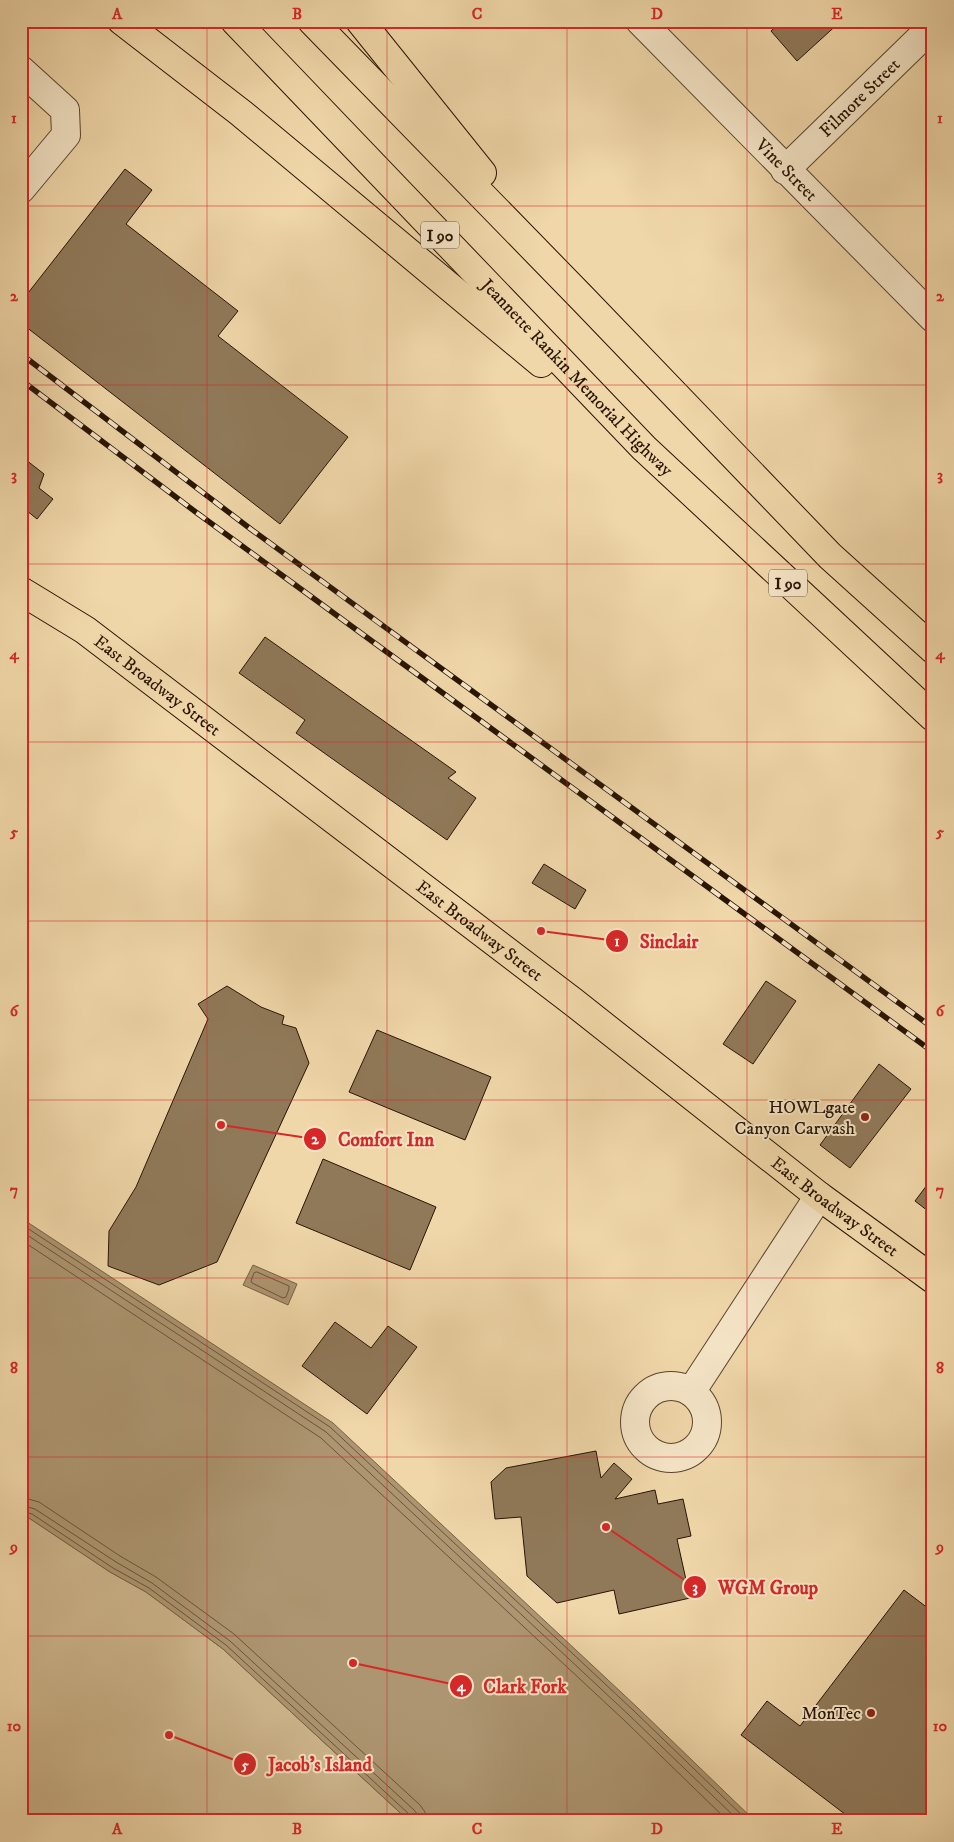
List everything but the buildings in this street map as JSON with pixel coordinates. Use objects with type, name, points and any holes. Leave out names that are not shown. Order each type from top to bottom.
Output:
[{"type":"main road","points":[[122,21],[241,113],[644,448]]},
{"type":"main road","name":"Jeannette Rankin Memorial Highway","points":[[235,21],[644,448],[933,717]]},
{"type":"main road","name":"I 90","points":[[312,21],[830,556],[933,649]]},
{"type":"main road","points":[[360,21],[583,299]]},
{"type":"main road","name":"East Broadway Street","points":[[21,591],[85,630],[572,1001],[820,1196],[933,1279]]},
{"type":"street","name":"Vine Street","points":[[640,21],[933,318]]},
{"type":"street","name":"Filmore Street","points":[[785,170],[933,26]]},
{"type":"street","points":[[21,70],[65,110],[66,135],[21,189]]},
{"type":"street","points":[[691,1392],[820,1196]]},
{"type":"shaded area","points":[[21,1515],[29,1518],[110,1572],[146,1592],[223,1649],[409,1821],[21,1821]]},
{"type":"water","points":[[21,1218],[333,1423],[638,1708],[755,1821],[409,1821],[223,1649],[146,1592],[110,1572],[29,1518],[21,1515]]},
{"type":"water","points":[[253,1265],[297,1284],[288,1305],[243,1285]]},
{"type":"railway","points":[[21,354],[252,530],[933,1028]]},
{"type":"railway","points":[[21,380],[197,513],[933,1052]]},
{"type":"place","name":"Sinclair","points":[[541,931]]},
{"type":"place","name":"HOWLgate Canyon Carwash","points":[[865,1117]]},
{"type":"place","name":"Comfort Inn","points":[[221,1125]]},
{"type":"place","name":"WGM Group","points":[[606,1527]]},
{"type":"place","name":"Clark Fork","points":[[353,1663]]},
{"type":"place","name":"MonTec","points":[[871,1713]]},
{"type":"place","name":"Jacob's Island","points":[[169,1735]]}]
